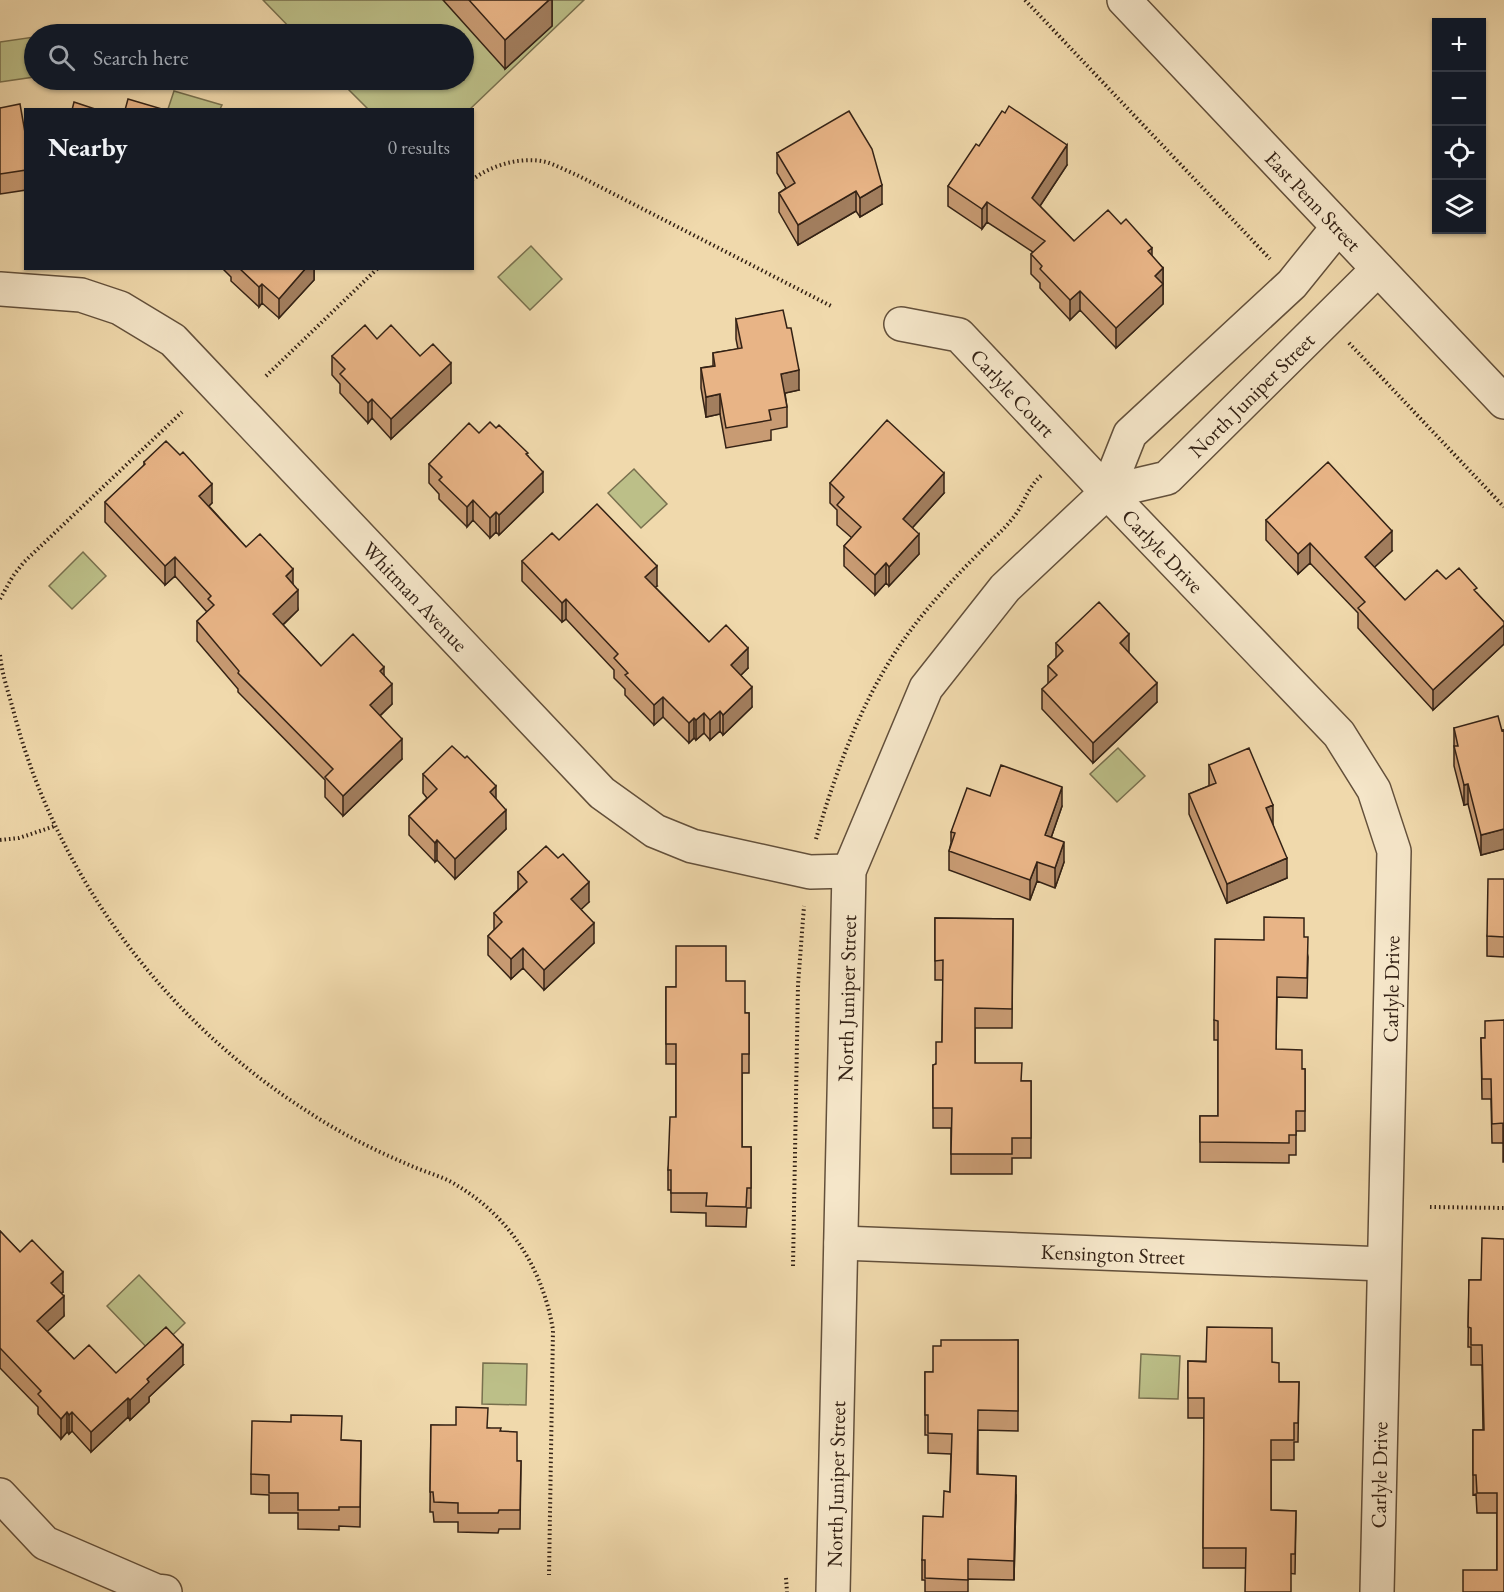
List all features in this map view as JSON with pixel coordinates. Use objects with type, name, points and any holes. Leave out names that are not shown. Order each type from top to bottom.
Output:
[{"type":"street","name":"East Penn Street","points":[[1124,0],[1504,402]]},
{"type":"street","name":"North Juniper Street","points":[[833,1592],[849,871],[926,688],[1005,588],[1107,492],[1130,434],[1292,284],[1338,226]]},
{"type":"street","name":"North Juniper Street","points":[[1107,492],[1167,478],[1378,269]]},
{"type":"street","name":"Whitman Avenue","points":[[0,289],[81,295],[120,308],[173,340],[602,793],[656,831],[692,846],[724,855],[810,872],[849,871]]},
{"type":"street","name":"Carlyle Court","points":[[901,324],[959,335],[1107,492]]},
{"type":"street","name":"Carlyle Drive","points":[[1107,492],[1339,734],[1374,790],[1394,851],[1377,1592]]},
{"type":"street","name":"Kensington Street","points":[[841,1242],[1384,1264]]},
{"type":"street","points":[[0,1495],[45,1543],[156,1591],[165,1592]]},
{"type":"path","points":[[1025,0],[1292,284]]},
{"type":"path","points":[[474,178],[481,173],[504,165],[524,161],[545,162],[587,180],[831,306]]},
{"type":"path","points":[[266,376],[376,270]]},
{"type":"path","points":[[1327,320],[1504,507]]},
{"type":"path","points":[[0,599],[24,562],[182,412]]},
{"type":"path","points":[[0,655],[21,739],[55,826],[79,872],[112,925],[149,972],[188,1015],[224,1049],[310,1113],[396,1159],[456,1184],[484,1203],[508,1227],[525,1251],[540,1280],[553,1330],[549,1575]]},
{"type":"path","points":[[0,840],[19,838],[55,826]]},
{"type":"path","points":[[1430,1207],[1504,1208]]},
{"type":"path","points":[[786,1578],[787,1592]]},
{"type":"green space","points":[[263,0],[584,0],[471,108],[367,108],[349,90],[474,90],[474,24],[286,24]]},
{"type":"green space","points":[[24,38],[24,78],[0,82],[0,42]]},
{"type":"green space","points":[[174,91],[222,105],[220,108],[168,108]]},
{"type":"green space","points":[[531,246],[562,279],[530,310],[498,277]]},
{"type":"green space","points":[[634,469],[667,504],[641,528],[608,493]]},
{"type":"green space","points":[[83,552],[106,576],[72,609],[49,586]]},
{"type":"green space","points":[[1118,748],[1145,776],[1117,802],[1090,774]]},
{"type":"green space","points":[[139,1275],[185,1323],[153,1354],[107,1306]]},
{"type":"green space","points":[[1141,1354],[1180,1356],[1178,1399],[1139,1398]]},
{"type":"green space","points":[[483,1363],[527,1364],[526,1405],[482,1404]]},
{"type":"building","points":[[469,0],[549,0],[505,40]]},
{"type":"building","points":[[128,99],[159,108],[126,108]]},
{"type":"building","points":[[74,102],[92,108],[72,108]]},
{"type":"building","points":[[20,104],[24,127],[24,170],[0,174],[0,108]]},
{"type":"building","points":[[1009,106],[1067,145],[1032,198],[1074,241],[1108,210],[1121,224],[1126,219],[1152,248],[1148,251],[1163,268],[1155,276],[1163,284],[1116,328],[1080,291],[1070,300],[1040,269],[1042,266],[1031,254],[1045,241],[987,202],[982,209],[948,186],[976,144],[979,146],[1002,111],[1005,113]]},
{"type":"building","points":[[849,111],[872,149],[882,185],[860,198],[856,191],[798,225],[779,193],[795,183],[777,153]]},
{"type":"building","points":[[241,270],[304,270],[279,299],[262,284],[259,287]]},
{"type":"building","points":[[783,310],[787,328],[791,328],[799,370],[781,374],[787,407],[769,410],[771,420],[726,428],[720,394],[706,397],[701,368],[715,366],[713,353],[742,348],[736,319]]},
{"type":"building","points":[[365,325],[377,339],[391,325],[420,356],[433,344],[451,363],[391,419],[372,399],[368,403],[340,374],[345,369],[332,356]]},
{"type":"building","points":[[887,420],[944,473],[903,519],[919,534],[889,567],[886,563],[875,575],[844,546],[861,527],[837,505],[844,497],[830,483]]},
{"type":"building","points":[[490,422],[496,428],[499,425],[528,453],[526,454],[543,472],[499,515],[496,512],[490,518],[473,500],[467,507],[439,480],[442,477],[429,464],[469,423],[479,433]]},
{"type":"building","points":[[166,441],[180,455],[183,452],[212,484],[199,496],[246,547],[260,534],[293,569],[286,576],[298,590],[273,614],[321,666],[353,634],[384,667],[380,671],[392,684],[370,705],[402,739],[343,796],[325,777],[333,769],[238,673],[239,671],[197,621],[214,605],[208,599],[211,596],[175,557],[165,566],[105,502]]},
{"type":"building","points":[[1328,462],[1392,531],[1365,557],[1405,600],[1437,570],[1446,579],[1459,568],[1477,588],[1474,590],[1504,622],[1504,625],[1433,690],[1358,608],[1365,602],[1310,543],[1298,554],[1266,520]]},
{"type":"building","points":[[597,504],[657,566],[645,577],[709,642],[726,625],[748,648],[731,665],[752,687],[723,715],[720,711],[710,720],[704,713],[689,723],[663,697],[654,705],[625,675],[628,673],[614,658],[618,654],[566,599],[562,603],[522,561],[552,533],[559,540]]},
{"type":"building","points":[[1099,602],[1129,634],[1120,643],[1157,683],[1093,743],[1042,689],[1057,675],[1048,666],[1063,651],[1056,643]]},
{"type":"building","points":[[1498,716],[1502,731],[1504,730],[1504,829],[1481,835],[1468,784],[1464,785],[1454,746],[1458,746],[1454,728]]},
{"type":"building","points":[[452,746],[465,758],[467,756],[496,786],[490,792],[506,810],[455,859],[437,840],[435,843],[409,816],[437,789],[423,774]]},
{"type":"building","points":[[1249,748],[1273,805],[1266,808],[1287,858],[1227,884],[1189,794],[1216,783],[1209,765]]},
{"type":"building","points":[[1001,765],[1062,787],[1045,835],[1064,842],[1055,868],[1037,862],[1030,880],[949,851],[955,833],[951,832],[967,788],[990,796]]},
{"type":"building","points":[[546,846],[558,858],[563,854],[589,882],[571,899],[594,923],[544,970],[523,948],[511,959],[488,936],[502,922],[494,913],[527,882],[518,872]]},
{"type":"building","points":[[1488,879],[1504,879],[1504,937],[1487,936]]},
{"type":"building","points":[[1264,917],[1304,918],[1304,937],[1308,937],[1307,978],[1277,977],[1276,1049],[1302,1050],[1302,1069],[1305,1069],[1305,1111],[1296,1111],[1296,1135],[1289,1135],[1289,1143],[1200,1142],[1200,1116],[1218,1116],[1218,1021],[1214,1020],[1215,939],[1264,940]]},
{"type":"building","points":[[935,918],[1013,919],[1012,1009],[975,1008],[975,1063],[1022,1063],[1021,1081],[1031,1081],[1031,1138],[1012,1138],[1012,1154],[951,1154],[952,1108],[933,1108],[933,1065],[936,1064],[936,1042],[942,1042],[943,960],[935,961]]},
{"type":"building","points":[[676,946],[726,946],[726,981],[745,981],[745,1013],[749,1013],[749,1054],[742,1054],[742,1147],[751,1147],[751,1188],[747,1188],[746,1207],[706,1206],[707,1193],[671,1193],[671,1170],[668,1170],[670,1117],[676,1117],[676,1044],[666,1044],[666,987],[676,987]]},
{"type":"building","points":[[1504,1020],[1503,1143],[1503,1123],[1492,1124],[1491,1079],[1482,1079],[1481,1038],[1485,1038],[1485,1021]]},
{"type":"building","points":[[0,1231],[20,1252],[32,1240],[63,1272],[51,1283],[64,1296],[37,1321],[74,1359],[89,1345],[116,1373],[166,1327],[183,1345],[147,1379],[149,1382],[130,1400],[128,1398],[91,1432],[72,1412],[69,1415],[67,1412],[61,1419],[38,1394],[41,1391],[0,1348]]},
{"type":"building","points":[[1482,1238],[1504,1239],[1504,1592],[1463,1592],[1463,1570],[1497,1570],[1497,1493],[1477,1493],[1476,1475],[1473,1475],[1473,1430],[1484,1430],[1482,1345],[1471,1345],[1471,1328],[1468,1327],[1469,1280],[1481,1280]]},
{"type":"building","points":[[1207,1327],[1272,1328],[1272,1362],[1279,1363],[1279,1382],[1299,1382],[1298,1423],[1294,1423],[1294,1440],[1271,1440],[1271,1510],[1296,1511],[1295,1554],[1291,1554],[1291,1592],[1245,1592],[1246,1548],[1203,1548],[1204,1398],[1188,1398],[1188,1361],[1206,1362]]},
{"type":"building","points":[[941,1340],[1018,1340],[1018,1411],[978,1410],[977,1474],[1016,1476],[1014,1561],[968,1559],[968,1580],[925,1578],[925,1560],[922,1560],[923,1516],[943,1517],[944,1491],[950,1492],[952,1434],[928,1433],[928,1415],[925,1415],[925,1372],[933,1372],[933,1346],[941,1346]]},
{"type":"building","points":[[456,1407],[488,1408],[487,1428],[501,1428],[500,1431],[517,1432],[517,1461],[521,1461],[520,1510],[499,1510],[498,1513],[458,1513],[458,1503],[434,1502],[433,1492],[430,1492],[431,1425],[456,1425]]},
{"type":"building","points":[[291,1415],[342,1416],[341,1440],[361,1441],[360,1507],[339,1507],[339,1510],[298,1510],[298,1493],[269,1493],[269,1475],[251,1474],[252,1421],[291,1422]]}]
